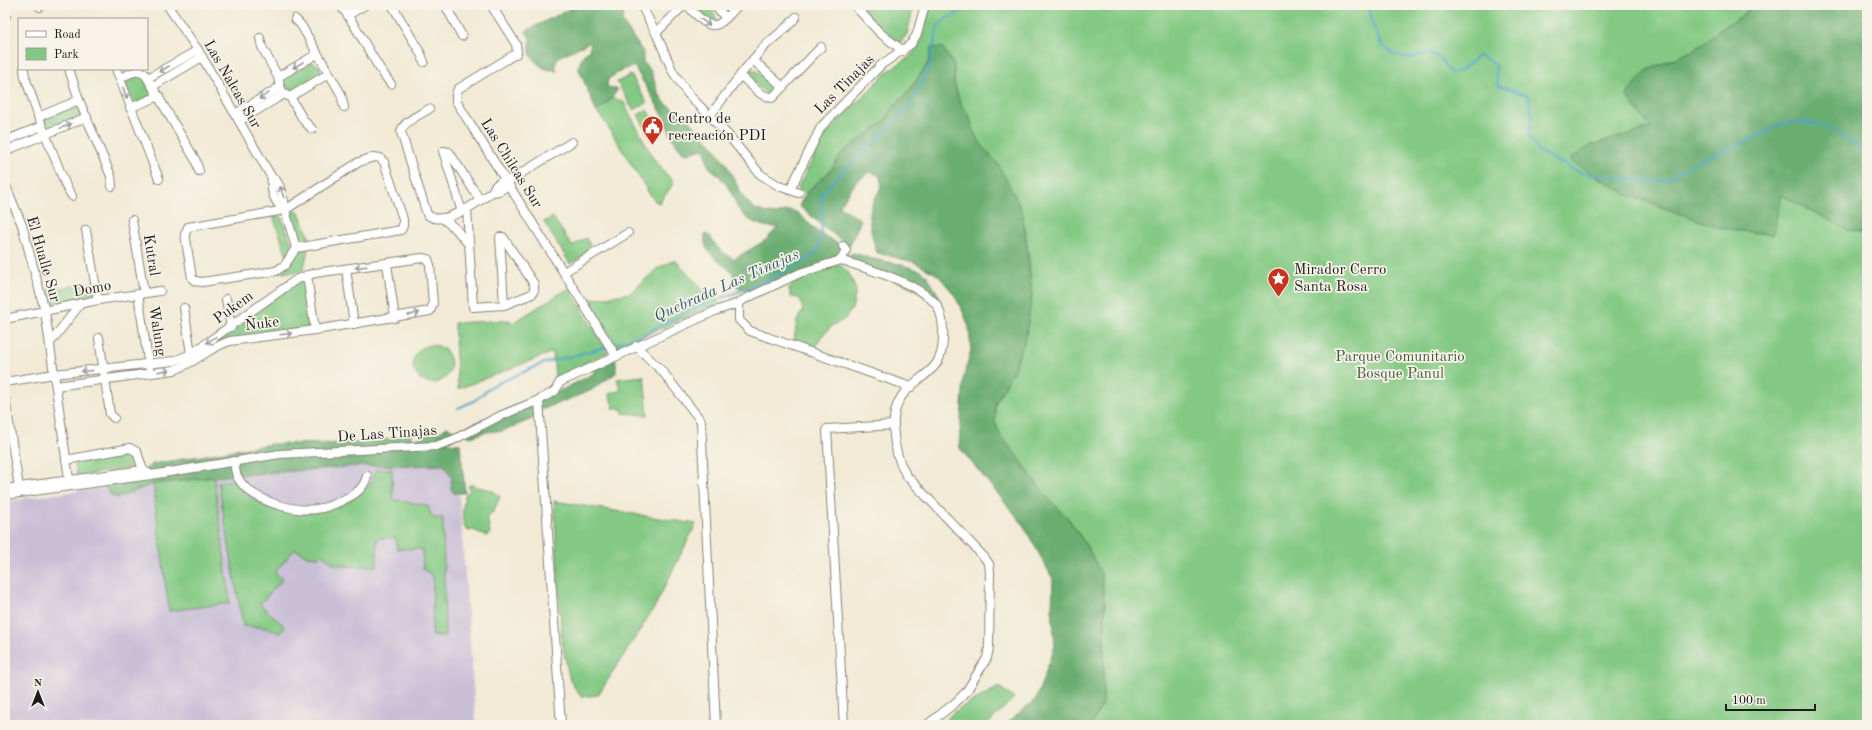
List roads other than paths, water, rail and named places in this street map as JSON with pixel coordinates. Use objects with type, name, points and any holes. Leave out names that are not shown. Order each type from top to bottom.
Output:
[{"type":"street","name":"Las Nalcas Sur","points":[[167,5],[198,50],[237,117],[272,178],[271,185],[276,202],[285,210]]},
{"type":"street","points":[[340,5],[348,15],[383,75],[391,84]]},
{"type":"street","points":[[348,15],[365,5]]},
{"type":"street","points":[[392,5],[422,54],[424,62]]},
{"type":"street","points":[[445,5],[462,36]]},
{"type":"street","name":"Las Chilcas Sur","points":[[491,5],[516,44],[517,53],[458,90],[455,99],[616,356]]},
{"type":"street","points":[[641,5],[656,33],[677,80],[693,101],[729,136],[755,169],[772,182],[799,193]]},
{"type":"street","points":[[656,33],[684,5]]},
{"type":"street","points":[[687,5],[707,25],[713,26],[726,18],[739,5]]},
{"type":"street","points":[[714,5],[726,18]]},
{"type":"street","name":"Las Tinajas","points":[[790,190],[816,136],[824,123],[881,65],[911,44],[917,34],[925,5]]},
{"type":"street","points":[[855,6],[880,33],[903,51]]},
{"type":"street","points":[[710,116],[740,75],[765,46],[790,26],[796,17]]},
{"type":"street","points":[[295,19],[301,25],[328,74],[341,94],[344,107]]},
{"type":"street","points":[[260,38],[262,47],[278,76],[285,93],[306,123],[312,129]]},
{"type":"street","points":[[740,75],[761,94],[767,98],[772,98],[821,47]]},
{"type":"street","points":[[148,78],[198,50]]},
{"type":"street","points":[[278,76],[317,54]]},
{"type":"street","points":[[153,86],[202,57]]},
{"type":"street","points":[[753,60],[783,87]]},
{"type":"street","points":[[24,70],[38,117],[66,186],[72,196]]},
{"type":"street","points":[[69,70],[79,100],[111,176],[112,186]]},
{"type":"street","points":[[116,70],[159,179]]},
{"type":"street","points":[[120,78],[139,71],[143,72],[159,96],[196,161],[199,171]]},
{"type":"street","points":[[237,117],[328,74]]},
{"type":"street","points":[[130,108],[159,96]]},
{"type":"street","points":[[38,117],[79,100]]},
{"type":"street","points":[[429,109],[404,125],[401,132],[427,214],[431,218],[442,218],[464,210],[492,192],[495,186],[507,182],[572,142]]},
{"type":"street","points":[[5,141],[87,117]]},
{"type":"street","points":[[5,150],[43,130]]},
{"type":"street","points":[[480,200],[449,152],[443,151],[464,210],[469,245],[473,307],[504,305],[532,294],[535,288],[534,284],[501,237],[499,240],[504,305]]},
{"type":"street","points":[[377,157],[384,162],[403,219],[403,226],[398,231],[296,248],[285,265],[276,271],[202,282],[195,281],[191,276],[185,234],[188,228],[285,210],[359,162],[377,157]]},
{"type":"street","name":"El Hualle Sur","points":[[5,184],[22,225],[45,311],[70,483]]},
{"type":"street","points":[[285,210],[296,248]]},
{"type":"street","points":[[442,218],[456,229],[469,245]]},
{"type":"street","name":"Kutral","points":[[132,220],[141,294]]},
{"type":"street","points":[[86,230],[98,300]]},
{"type":"street","points":[[564,272],[628,233]]},
{"type":"street","points":[[843,246],[846,250],[841,260],[906,284],[934,301],[943,326],[942,352],[932,369],[911,387],[901,399],[894,425],[895,440],[900,461],[906,475],[984,557],[990,568],[989,647],[987,658],[961,697],[927,725]]},
{"type":"street","name":"Pukem","points":[[5,382],[54,374],[149,368],[174,361],[190,354],[231,327],[289,283],[307,275],[422,258],[428,259],[430,265],[433,304],[430,311]]},
{"type":"street","name":"De Las Tinajas","points":[[5,494],[70,483],[151,475],[280,454],[436,446],[453,440],[459,435],[539,400],[555,391],[560,382],[636,346],[715,311],[739,303],[800,272],[841,260]]},
{"type":"street","points":[[387,264],[395,318]]},
{"type":"street","points":[[346,269],[354,324]]},
{"type":"street","points":[[307,275],[315,330]]},
{"type":"street","name":"Domo","points":[[5,319],[81,303],[160,291]]},
{"type":"street","name":"Walung","points":[[141,294],[149,368]]},
{"type":"street","points":[[226,299],[231,327]]},
{"type":"street","name":"El Hualle Sur","points":[[50,343],[81,303]]},
{"type":"street","points":[[739,303],[739,320],[750,331],[911,387]]},
{"type":"street","points":[[184,308],[190,354]]},
{"type":"street","name":"Ñuke","points":[[56,386],[105,380],[149,368],[174,370],[183,367],[220,344],[230,341],[395,318],[430,311]]},
{"type":"street","points":[[99,338],[110,414],[114,418]]},
{"type":"street","points":[[636,346],[662,371],[701,421],[716,725]]},
{"type":"street","points":[[5,398],[8,444],[19,487]]},
{"type":"street","points":[[539,400],[561,725]]},
{"type":"street","points":[[844,725],[827,429],[894,425]]},
{"type":"street","points":[[66,460],[130,448],[137,452],[143,470],[151,475]]},
{"type":"street","points":[[234,461],[236,474],[243,485],[252,493],[264,500],[278,505],[300,509],[321,508],[353,495],[365,483],[367,476]]},
{"type":"street","points":[[5,489],[70,483],[143,470]]},
{"type":"waterway","name":"Quebrada Las Tinajas","points":[[611,346],[640,336],[691,309],[749,288],[813,257],[821,239],[822,193],[864,149],[883,136],[915,97],[930,64],[938,26],[954,15],[985,5]]},
{"type":"waterway","name":"Quebrada Las Tinajas","points":[[1088,5],[1131,9],[1150,5]]},
{"type":"waterway","points":[[1369,5],[1373,26],[1382,45],[1393,54],[1411,58],[1427,53],[1439,57],[1450,73],[1461,71],[1479,55],[1495,64],[1498,85],[1528,96],[1532,115],[1529,136],[1538,151],[1583,174],[1655,182],[1668,178],[1698,161],[1735,147],[1781,124],[1799,121],[1824,126],[1867,152]]},
{"type":"waterway","name":"Quebrada Las Tinajas","points":[[458,408],[474,401],[492,386],[544,363],[607,347]]},
{"type":"place","name":"Centro de recreación PDI","points":[[652,146]]},
{"type":"place","name":"Mirador Cerro Santa Rosa","points":[[1279,298]]},
{"type":"park label","name":"Parque Comunitario Bosque Panul","points":[[1400,364]]}]
